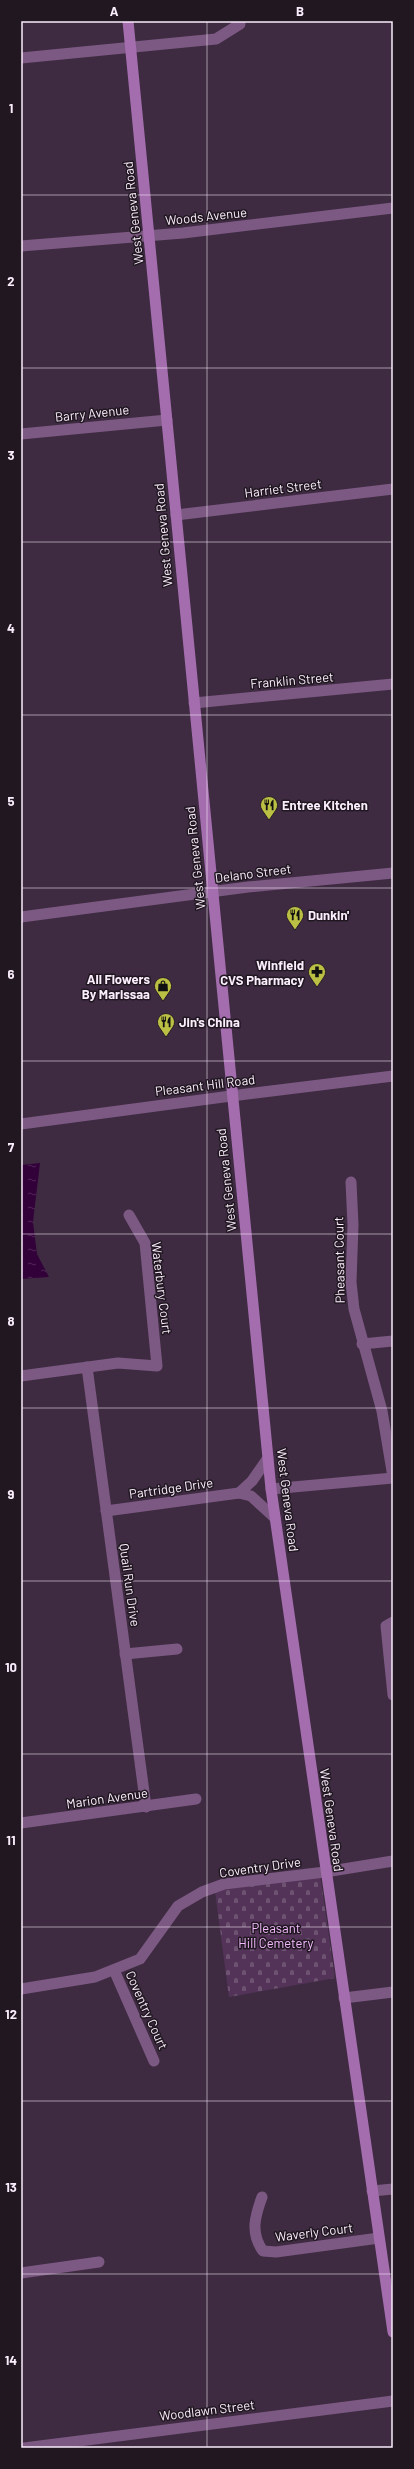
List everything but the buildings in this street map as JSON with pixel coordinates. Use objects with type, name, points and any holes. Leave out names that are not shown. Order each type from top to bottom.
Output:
[{"type":"main road","name":"West Geneva Road","points":[[128,21],[231,1096],[271,1489],[325,1872],[393,2332]]},
{"type":"street","points":[[21,58],[216,39],[240,24],[240,21]]},
{"type":"street","name":"Woods Avenue","points":[[21,246],[149,235],[393,208]]},
{"type":"street","name":"Barry Avenue","points":[[21,434],[167,420]]},
{"type":"street","name":"Harriet Street","points":[[176,515],[393,489]]},
{"type":"street","name":"Franklin Street","points":[[194,703],[393,684]]},
{"type":"street","name":"Delano Street","points":[[21,917],[212,892],[393,872]]},
{"type":"street","name":"Pleasant Hill Road","points":[[21,1124],[393,1076]]},
{"type":"street","name":"Pheasant Court","points":[[351,1182],[353,1225],[351,1282],[354,1309],[362,1344],[382,1411],[393,1477]]},
{"type":"street","name":"Waterbury Court","points":[[87,1367],[118,1363],[157,1366],[145,1242],[129,1215]]},
{"type":"street","points":[[362,1344],[393,1341]]},
{"type":"street","points":[[21,1376],[87,1367]]},
{"type":"street","name":"Quail Run Drive","points":[[87,1367],[146,1807]]},
{"type":"street","points":[[239,1493],[252,1481],[268,1458]]},
{"type":"street","points":[[271,1489],[393,1477]]},
{"type":"street","points":[[239,1493],[252,1496],[275,1518]]},
{"type":"street","name":"Partridge Drive","points":[[106,1511],[239,1493]]},
{"type":"street","points":[[390,1624],[393,1695]]},
{"type":"street","points":[[125,1654],[177,1649]]},
{"type":"street","name":"Marion Avenue","points":[[21,1823],[196,1800]]},
{"type":"street","name":"Coventry Drive","points":[[21,1989],[96,1977],[140,1959],[178,1906],[202,1892],[224,1884],[325,1872],[393,1861]]},
{"type":"street","name":"Coventry Court","points":[[114,1970],[154,2061]]},
{"type":"street","points":[[344,1998],[393,1992]]},
{"type":"street","points":[[372,2191],[393,2189]]},
{"type":"street","name":"Waverly Court","points":[[262,2197],[254,2219],[256,2242],[263,2251],[276,2252],[379,2238]]},
{"type":"street","points":[[21,2272],[99,2262]]},
{"type":"street","name":"Woodlawn Street","points":[[24,2448],[393,2401]]},
{"type":"green space","name":"Pleasant Hill Cemetery","points":[[320,1875],[335,1978],[229,1997],[215,1891]]},
{"type":"water","points":[[40,1163],[33,1222],[37,1254],[49,1277],[21,1279],[21,1165]]},
{"type":"place","name":"Entree Kitchen","points":[[269,820]]},
{"type":"place","name":"Dunkin'","points":[[295,930]]},
{"type":"place","name":"Winfield CVS Pharmacy","points":[[317,987]]},
{"type":"place","name":"All Flowers By Marissaa","points":[[163,1001]]},
{"type":"place","name":"Jin's China","points":[[166,1037]]}]
